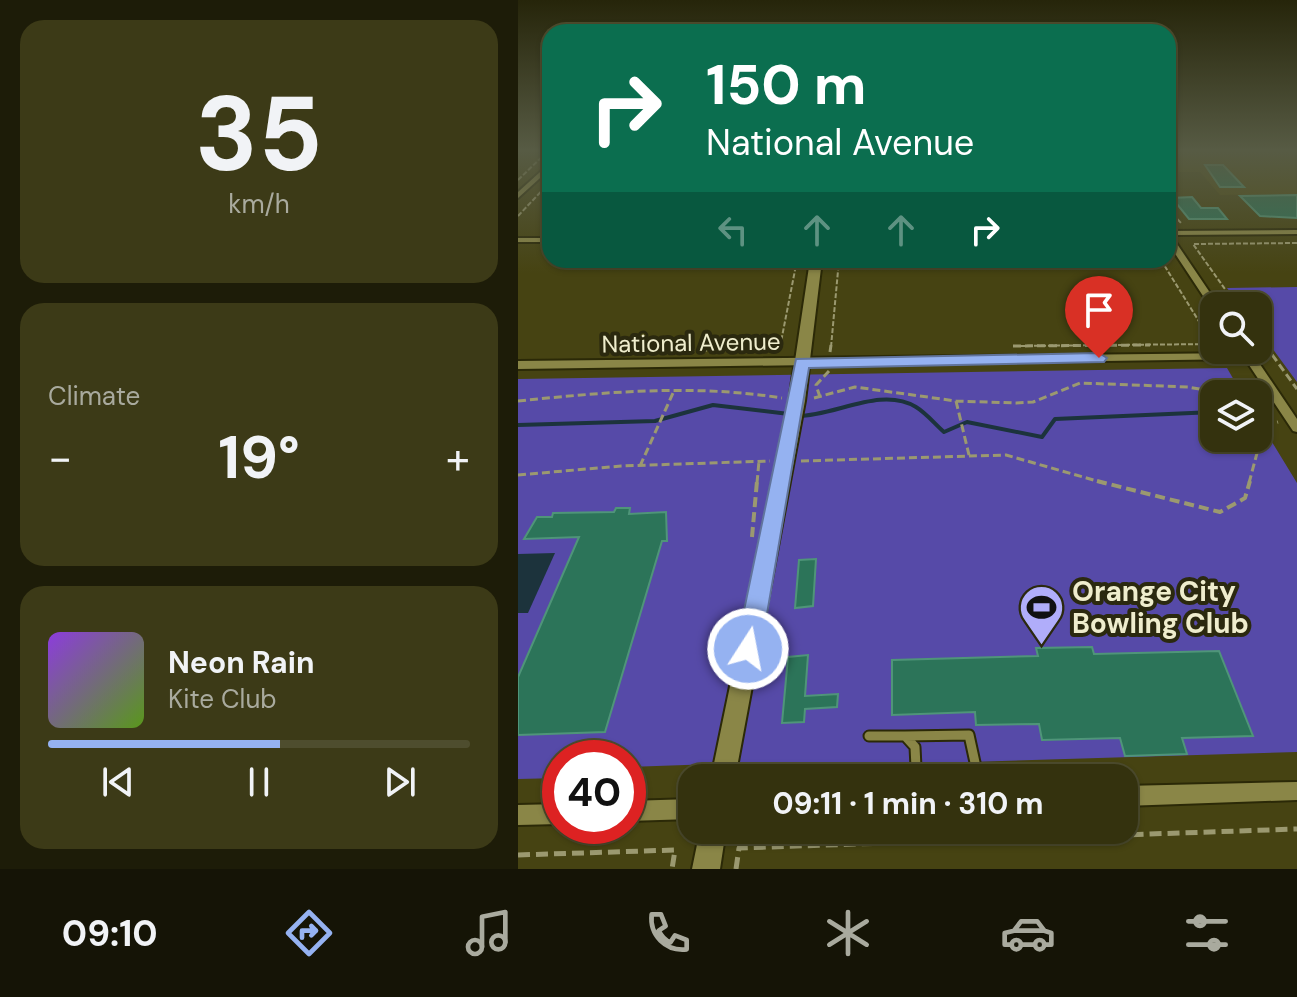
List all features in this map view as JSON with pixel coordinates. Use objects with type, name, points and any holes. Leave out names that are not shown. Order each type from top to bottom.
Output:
[{"type":"street","points":[[1176,235],[1297,232]]},
{"type":"street","points":[[518,240],[542,240]]},
{"type":"street","points":[[1176,247],[1205,292]]},
{"type":"street","points":[[726,764],[796,405],[815,268]]},
{"type":"street","name":"National Avenue","points":[[518,365],[1200,354]]},
{"type":"street","points":[[1254,364],[1293,422]]},
{"type":"street","points":[[1138,796],[1297,791]]},
{"type":"street","points":[[646,810],[678,809]]},
{"type":"street","points":[[518,815],[542,814]]},
{"type":"street","points":[[706,869],[710,844]]},
{"type":"lane","points":[[869,736],[969,735],[975,764]]},
{"type":"lane","points":[[905,736],[915,747],[916,764]]},
{"type":"path","points":[[518,216],[541,192]]},
{"type":"path","points":[[1227,292],[1193,244],[1297,243]]},
{"type":"path","points":[[626,351],[780,349],[795,268]]},
{"type":"path","points":[[820,397],[816,385],[829,374],[838,268]]},
{"type":"path","points":[[1013,346],[1213,344],[1166,268]]},
{"type":"path","points":[[1272,354],[1297,389]]},
{"type":"path","points":[[828,395],[855,387],[882,388],[956,401],[1033,402],[1080,383],[1200,389]]},
{"type":"path","points":[[518,401],[625,390],[673,393],[738,391],[796,405]]},
{"type":"path","points":[[640,466],[663,408],[673,393]]},
{"type":"path","points":[[956,401],[969,455]]},
{"type":"path","points":[[518,475],[759,461],[1006,455],[1185,506],[1220,512],[1245,498],[1264,427],[1293,422]]},
{"type":"path","points":[[750,550],[759,461]]},
{"type":"path","points":[[736,869],[739,848],[1297,829]]},
{"type":"path","points":[[518,855],[675,850],[672,869]]},
{"type":"shaded area","points":[[1217,192],[1297,192],[1297,194],[1220,195]]},
{"type":"shaded area","points":[[1297,287],[1297,382],[1272,348],[1272,292],[1230,292],[1227,288]]},
{"type":"shaded area","points":[[1227,368],[1234,380],[1200,380],[1200,452],[1272,452],[1272,442],[1297,483],[1297,752],[902,764],[770,762],[646,766],[646,740],[542,740],[542,778],[518,779],[518,379]]},
{"type":"water","points":[[555,553],[528,613],[518,613],[518,554]]},
{"type":"building","points":[[1297,195],[1297,218],[1260,216],[1240,196]]},
{"type":"building","points":[[1192,197],[1201,208],[1218,208],[1227,219],[1189,219],[1176,203],[1176,198]]},
{"type":"building","points":[[616,508],[630,508],[629,514],[666,512],[667,541],[662,541],[605,732],[518,735],[518,677],[579,537],[524,539],[537,517],[552,517],[553,513],[614,512]]},
{"type":"building","points":[[816,559],[813,606],[795,608],[799,560]]},
{"type":"building","points":[[1092,647],[1094,654],[1219,651],[1253,736],[1182,738],[1187,754],[1125,756],[1120,738],[1042,740],[1039,724],[976,725],[975,712],[892,715],[892,660],[1038,656],[1036,648]]},
{"type":"building","points":[[808,655],[805,696],[838,694],[837,707],[805,709],[804,722],[782,723],[788,657]]},
{"type":"waterway","points":[[798,416],[873,401],[902,401],[927,415],[944,432],[967,422],[1042,437],[1055,419],[1200,413]]},
{"type":"waterway","points":[[518,425],[655,421],[713,405],[789,414]]},
{"type":"place","name":"Orange City Bowling Club","points":[[1041,646]]},
{"type":"route","points":[[748,649],[802,362],[1099,358]]}]
